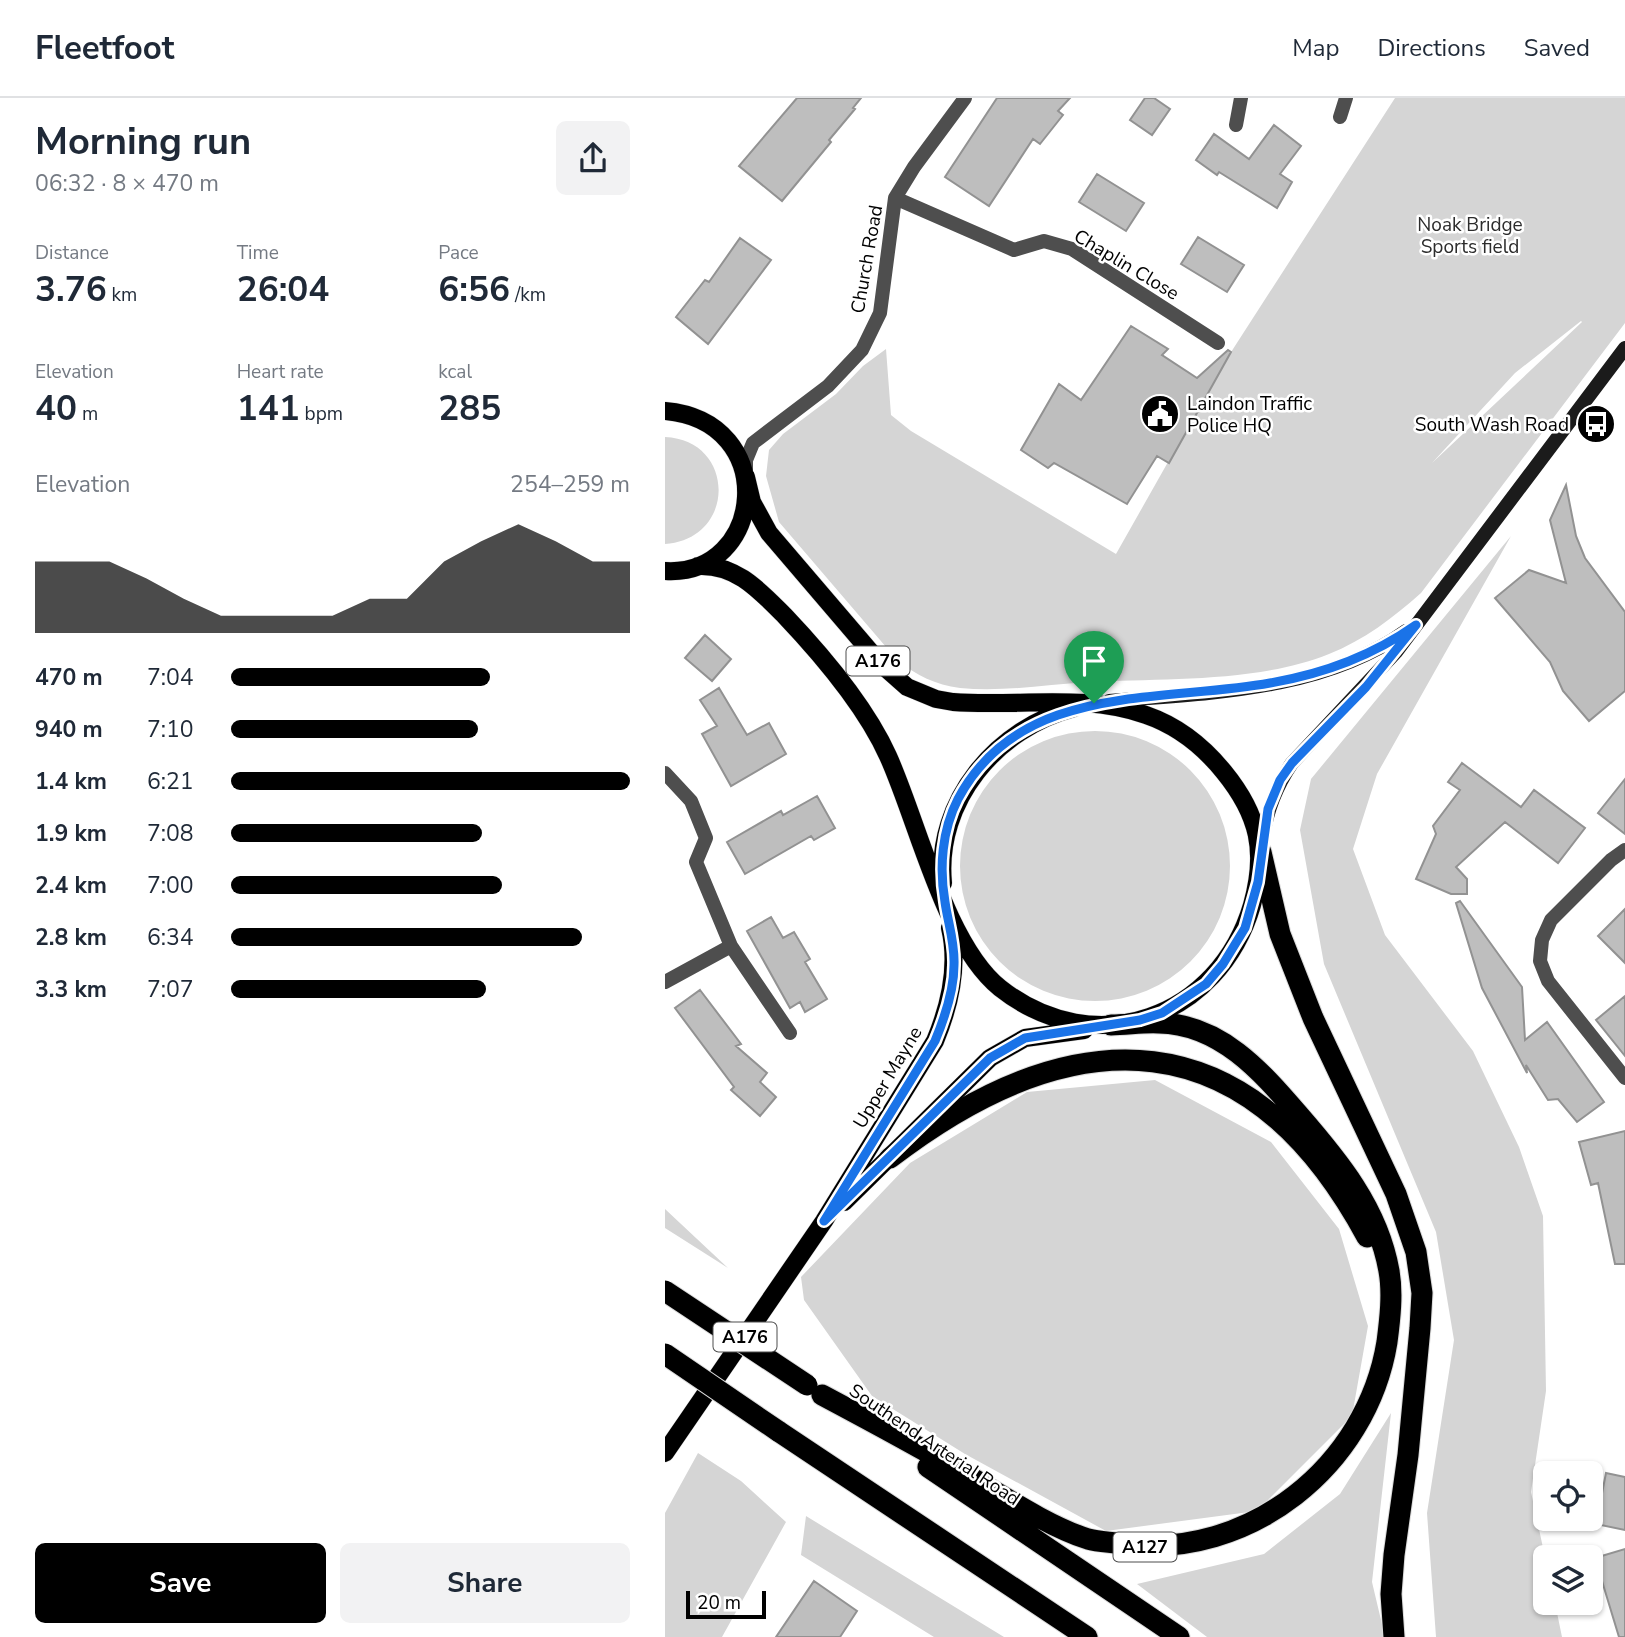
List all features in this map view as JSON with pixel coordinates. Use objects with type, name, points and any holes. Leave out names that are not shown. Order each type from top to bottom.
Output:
[{"type":"highway","points":[[1261,852],[1280,933],[1313,1018],[1396,1194],[1416,1252],[1422,1293],[1408,1455],[1394,1555],[1391,1594],[1394,1637]]},
{"type":"highway","name":"A127","points":[[815,1390],[1029,1511],[1088,1539],[1151,1547],[1181,1545],[1255,1523],[1277,1510],[1321,1472],[1361,1420],[1376,1388],[1389,1327],[1389,1272],[1373,1220],[1357,1189],[1336,1160],[1266,1077],[1233,1048],[1185,1026],[1160,1023],[1111,1026]]},
{"type":"highway","name":"A127","points":[[890,1158],[955,1111],[1043,1072],[1119,1060],[1181,1066],[1208,1074],[1230,1084],[1265,1110],[1313,1157],[1339,1190],[1370,1243],[1385,1296],[1389,1327]]},
{"type":"highway","name":"Southend Arterial Road","points":[[665,1291],[1178,1637]]},
{"type":"highway","points":[[665,1354],[1087,1637]]},
{"type":"main road","points":[[665,411],[689,414],[710,423],[727,438],[740,458],[746,477],[746,507],[740,526],[729,543],[698,566],[665,571]]},
{"type":"main road","name":"A176","points":[[746,477],[755,510],[769,533],[881,664],[908,687],[936,699],[953,702],[1094,703]]},
{"type":"main road","name":"A176","points":[[698,566],[723,567],[761,591],[795,627],[868,719],[887,754],[945,902]]},
{"type":"main road","points":[[1094,703],[1126,708],[1150,716],[1198,744],[1232,781],[1244,801],[1255,827],[1261,852],[1258,882],[1245,928],[1223,964],[1206,984],[1162,1013],[1111,1026],[1057,1019],[1016,1000],[997,986],[979,967],[966,947],[945,902],[942,878],[946,830],[958,799],[989,757],[1045,718],[1094,703]]},
{"type":"main road","name":"Upper Mayne","points":[[665,1453],[824,1221],[935,1041],[945,1016],[954,965],[952,936],[945,902]]},
{"type":"main road","name":"Upper Mayne","points":[[824,1221],[990,1058],[1025,1038],[1111,1026]]},
{"type":"street","name":"Church Road","points":[[746,477],[746,460],[753,443],[828,386],[862,350],[880,313],[895,198],[914,167],[965,98]]},
{"type":"street","points":[[1237,125],[1241,98]]},
{"type":"street","points":[[1340,117],[1346,98]]},
{"type":"street","name":"Chaplin Close","points":[[895,198],[1014,250],[1044,242],[1072,249],[1218,343]]},
{"type":"street","points":[[1261,852],[1268,809],[1286,771],[1366,687],[1416,625],[1625,348]]},
{"type":"street","points":[[1094,703],[1220,690],[1308,675],[1364,656],[1416,625]]},
{"type":"street","points":[[665,774],[691,801],[706,838],[697,862],[731,946],[790,1033]]},
{"type":"street","points":[[1625,850],[1611,860],[1551,920],[1542,940],[1540,961],[1548,981],[1625,1078]]},
{"type":"street","points":[[665,982],[731,946]]},
{"type":"green space","name":"Noak Bridge Sports field","points":[[1395,98],[1625,98],[1625,323],[1421,593],[1378,628],[1354,642],[1301,663],[1241,675],[1087,682],[1008,689],[951,687],[927,679],[898,661],[779,522],[766,476],[769,450],[783,434],[836,394],[863,366],[886,349],[891,415],[911,431],[1116,554],[1224,363]],"holes":[[[1582,322],[1432,463],[1515,373]]]},
{"type":"green space","points":[[665,437],[688,442],[705,454],[715,471],[719,490],[715,509],[705,526],[689,538],[665,544]]},
{"type":"green space","points":[[1511,536],[1377,774],[1353,849],[1385,935],[1473,1051],[1519,1147],[1543,1216],[1546,1391],[1536,1461],[1533,1461],[1531,1492],[1533,1531],[1539,1531],[1542,1545],[1533,1545],[1533,1615],[1557,1615],[1562,1637],[1436,1637],[1427,1513],[1454,1340],[1436,1232],[1324,964],[1300,830],[1311,779]]},
{"type":"green space","points":[[1095,731],[1147,741],[1181,762],[1199,780],[1220,814],[1230,866],[1220,918],[1199,952],[1181,970],[1147,991],[1095,1001],[1043,991],[1009,970],[991,952],[970,918],[960,866],[970,814],[991,780],[1009,762],[1043,741]]},
{"type":"green space","points":[[1155,1080],[1271,1142],[1339,1229],[1368,1326],[1352,1416],[1257,1511],[1106,1531],[965,1454],[872,1396],[804,1300],[801,1277],[910,1163],[1027,1092]]},
{"type":"green space","points":[[665,1209],[728,1268],[665,1228]]},
{"type":"green space","points":[[1391,1413],[1372,1582],[1385,1637],[1207,1637],[1137,1584],[1264,1554],[1340,1494]]},
{"type":"green space","points":[[698,1453],[741,1481],[786,1522],[722,1637],[665,1637],[665,1513]]},
{"type":"green space","points":[[806,1516],[1004,1637],[934,1637],[801,1555]]},
{"type":"building","points":[[797,98],[861,98],[829,140],[831,142],[782,201],[739,166]]},
{"type":"building","points":[[997,98],[1070,98],[1058,111],[1063,115],[1040,144],[1033,139],[989,206],[945,177]]},
{"type":"building","points":[[1145,98],[1154,98],[1170,109],[1152,135],[1130,120]]},
{"type":"building","points":[[1274,125],[1301,146],[1280,174],[1292,182],[1277,208],[1219,172],[1217,175],[1196,160],[1214,134],[1249,159]]},
{"type":"building","points":[[1097,174],[1144,203],[1126,231],[1079,202]]},
{"type":"building","points":[[1198,237],[1244,265],[1227,292],[1181,264]]},
{"type":"building","points":[[740,238],[771,260],[708,344],[676,317],[705,280],[709,282]]},
{"type":"building","name":"Laindon Traffic Police HQ","points":[[1131,326],[1168,349],[1162,355],[1197,378],[1228,350],[1231,352],[1169,463],[1157,456],[1127,504],[1054,463],[1048,468],[1021,450],[1059,384],[1081,400]]},
{"type":"building","points":[[1566,485],[1576,536],[1585,558],[1625,612],[1625,691],[1589,721],[1563,691],[1550,662],[1495,598],[1529,570],[1566,583],[1550,520]]},
{"type":"building","points":[[705,635],[731,659],[712,681],[685,658]]},
{"type":"building","points":[[719,688],[747,735],[769,723],[786,754],[731,786],[702,734],[717,726],[700,700]]},
{"type":"building","points":[[1462,763],[1521,807],[1534,790],[1585,828],[1558,863],[1505,822],[1456,867],[1467,879],[1467,894],[1451,894],[1416,879],[1436,834],[1433,826],[1460,790],[1448,782]]},
{"type":"building","points":[[1625,779],[1625,834],[1598,813]]},
{"type":"building","points":[[817,796],[835,828],[814,840],[811,836],[745,874],[727,842],[781,811],[783,815]]},
{"type":"building","points":[[1460,901],[1522,987],[1525,1040],[1547,1022],[1604,1102],[1577,1122],[1558,1099],[1548,1100],[1526,1065],[1527,1073],[1482,988],[1456,903]]},
{"type":"building","points":[[1625,909],[1625,963],[1598,936]]},
{"type":"building","points":[[771,917],[783,938],[794,932],[810,959],[805,962],[827,999],[805,1012],[800,1002],[790,1008],[747,931]]},
{"type":"building","points":[[700,990],[741,1044],[736,1046],[767,1073],[760,1082],[776,1097],[760,1116],[731,1090],[734,1087],[675,1008]]},
{"type":"building","points":[[1625,996],[1625,1056],[1596,1020]]},
{"type":"building","points":[[1625,1131],[1625,1264],[1615,1264],[1598,1183],[1591,1185],[1579,1142]]},
{"type":"building","points":[[1606,1473],[1625,1477],[1625,1530],[1603,1525],[1603,1488]]},
{"type":"building","points":[[1625,1549],[1625,1637],[1619,1637],[1603,1584],[1603,1556]]},
{"type":"building","points":[[814,1581],[857,1611],[840,1637],[776,1637]]},
{"type":"place","name":"Laindon Traffic Police HQ","points":[[1160,414]]},
{"type":"place","name":"South Wash Road","points":[[1596,424]]},
{"type":"route","points":[[1416,625],[1366,687],[1292,763],[1280,780],[1263,830],[1258,882],[1245,928],[1236,946],[1206,984],[1162,1013],[1111,1026],[1025,1038],[990,1058],[824,1221],[935,1041],[945,1016],[954,965],[942,878],[943,853],[946,830],[958,799],[989,757],[1009,741],[1045,718],[1094,703],[1220,690],[1308,675],[1364,656],[1392,642],[1416,625]]}]
